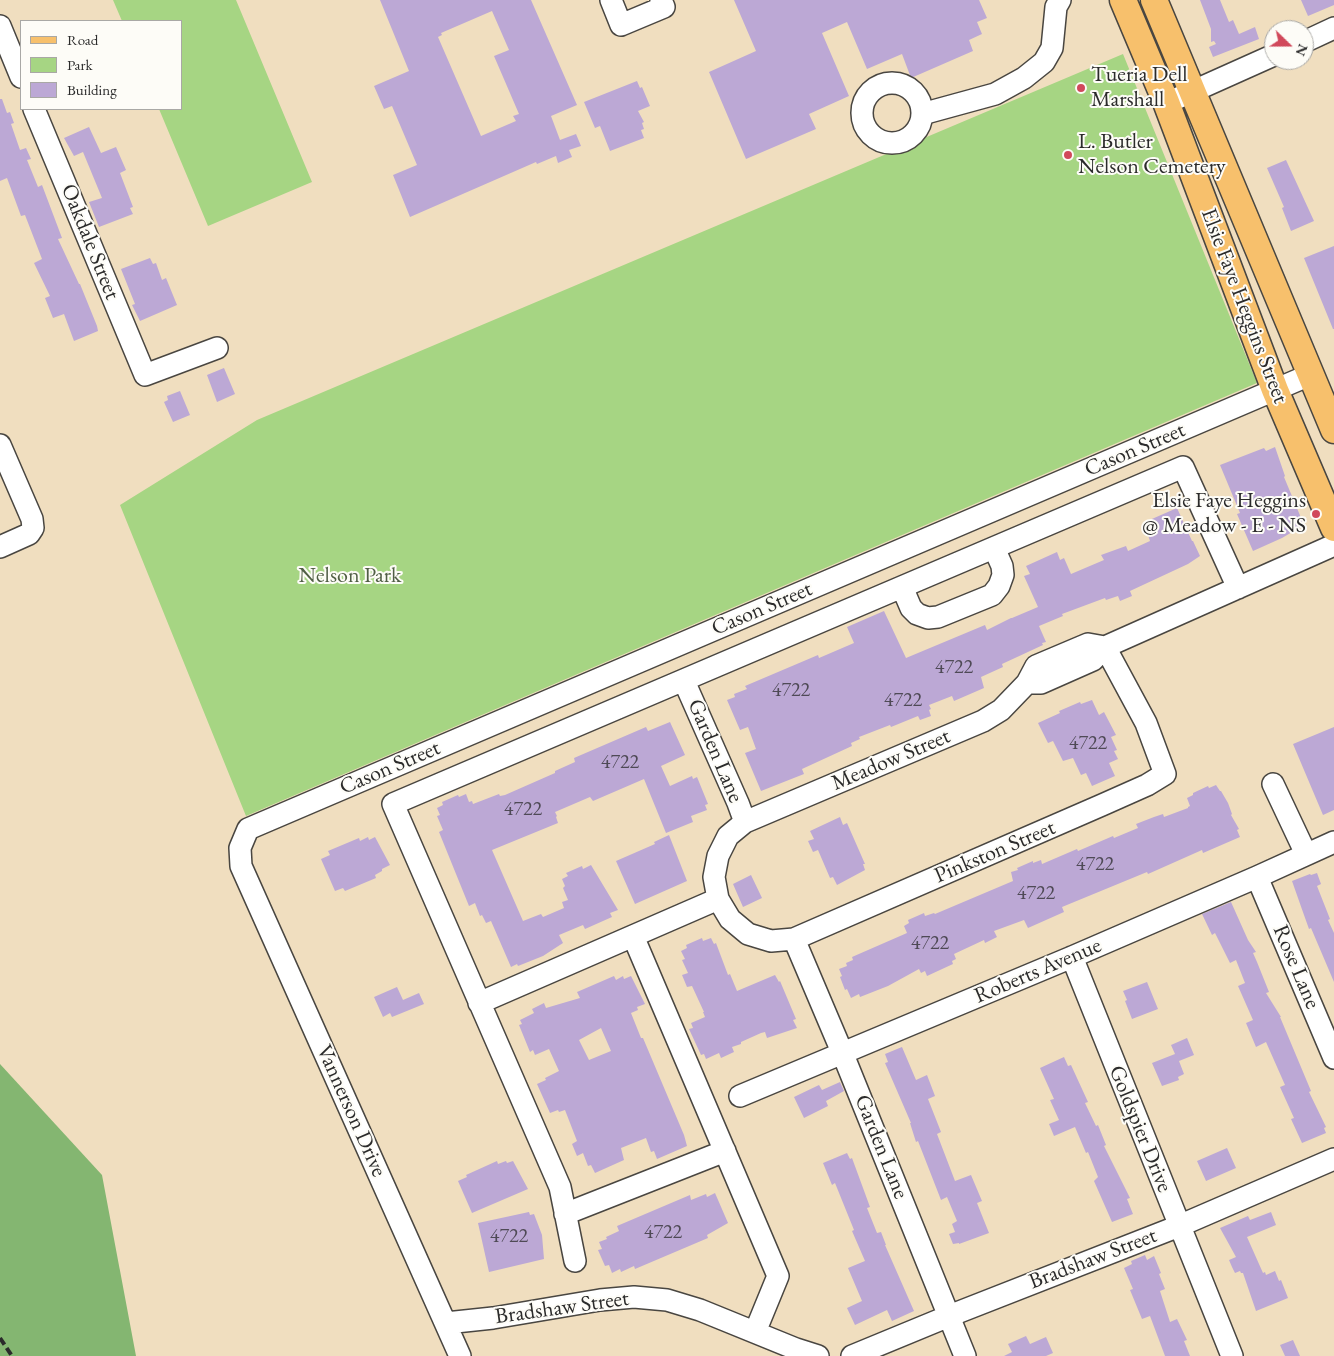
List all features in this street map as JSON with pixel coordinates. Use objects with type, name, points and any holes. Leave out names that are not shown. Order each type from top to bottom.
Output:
[{"type":"main road","name":"Elsie Faye Heggins Street","points":[[1122,0],[1166,102],[1275,390],[1334,528]]},
{"type":"main road","name":"Elsie Faye Heggins Street","points":[[1154,0],[1334,430]]},
{"type":"street","points":[[611,0],[621,25],[664,7],[661,0]]},
{"type":"street","points":[[922,114],[995,94],[1024,78],[1044,62],[1052,48],[1056,7],[1060,0]]},
{"type":"street","points":[[0,26],[20,75]]},
{"type":"street","points":[[1314,37],[1334,28]]},
{"type":"street","points":[[1166,102],[1264,60]]},
{"type":"street","name":"Oakdale Street","points":[[34,110],[145,375],[217,348]]},
{"type":"street","name":"Cason Street","points":[[241,866],[240,848],[248,829],[1312,374]]},
{"type":"street","points":[[0,445],[32,518],[33,528],[28,534],[0,547]]},
{"type":"street","points":[[575,1261],[560,1187],[393,804],[1183,466],[1238,588]]},
{"type":"street","name":"Meadow Street","points":[[718,899],[714,877],[718,856],[728,836],[745,822],[983,721],[1001,710],[1027,683],[1040,683],[1093,660],[1104,648],[1334,545]]},
{"type":"street","points":[[902,587],[911,608],[917,614],[928,618],[938,617],[992,595],[999,586],[1003,575],[1002,566],[994,548]]},
{"type":"street","name":"Pinkston Street","points":[[794,939],[1147,785],[1164,774],[1146,723],[1104,648]]},
{"type":"street","name":"Garden Lane","points":[[684,681],[745,822]]},
{"type":"street","points":[[1273,784],[1306,854]]},
{"type":"street","name":"Roberts Avenue","points":[[740,1096],[1072,957],[1334,842]]},
{"type":"street","name":"Vannerson Drive","points":[[241,866],[460,1356]]},
{"type":"street","name":"Rose Lane","points":[[1257,877],[1334,1058]]},
{"type":"street","points":[[479,1003],[718,899],[730,919],[748,934],[771,941],[794,939]]},
{"type":"street","points":[[633,936],[778,1276],[755,1332]]},
{"type":"street","name":"Garden Lane","points":[[794,939],[842,1052],[965,1356]]},
{"type":"street","name":"Goldspier Drive","points":[[1072,957],[1232,1356]]},
{"type":"street","points":[[565,1214],[725,1151]]},
{"type":"street","name":"Bradshaw Street","points":[[852,1356],[1179,1226],[1334,1159]]},
{"type":"street","name":"Bradshaw Street","points":[[446,1323],[493,1318],[600,1300],[634,1297],[667,1300],[700,1310],[818,1356]]},
{"type":"green space","points":[[113,0],[236,0],[312,182],[208,226],[159,110],[182,110],[182,20],[122,20]]},
{"type":"green space","name":"Nelson Park","points":[[1123,54],[1257,383],[246,816],[120,505],[257,420]]},
{"type":"green space","points":[[0,1064],[102,1175],[136,1356],[0,1356]]},
{"type":"building","points":[[380,0],[531,0],[577,105],[551,116],[560,140],[576,134],[581,146],[569,150],[572,157],[558,163],[556,156],[537,164],[536,162],[410,217],[393,175],[417,165],[392,106],[384,109],[374,86],[409,71]],"holes":[[[492,11],[509,50],[494,56],[519,114],[513,116],[516,121],[481,136],[438,37],[442,35],[441,33]]]},
{"type":"building","points":[[734,0],[979,0],[987,18],[977,22],[982,34],[969,40],[973,51],[911,78],[902,54],[867,69],[847,22],[822,33],[849,96],[809,114],[816,129],[746,159],[709,72],[756,51]]},
{"type":"building","points":[[1200,0],[1220,0],[1229,22],[1233,20],[1239,34],[1255,27],[1259,39],[1213,57],[1209,47],[1216,44],[1214,41],[1211,42],[1211,29]]},
{"type":"building","points":[[1301,0],[1334,0],[1334,5],[1308,16]]},
{"type":"building","points":[[637,81],[640,88],[642,87],[650,106],[638,111],[644,122],[642,123],[644,129],[641,130],[644,138],[610,151],[600,126],[595,128],[584,102]]},
{"type":"building","points":[[0,99],[2,99],[7,113],[10,112],[14,123],[11,124],[20,150],[26,148],[31,159],[27,160],[38,187],[42,185],[62,238],[58,239],[80,284],[97,326],[98,331],[74,341],[64,314],[53,318],[45,298],[50,296],[34,263],[42,259],[25,215],[21,216],[7,178],[0,181]]},
{"type":"building","points":[[89,127],[101,153],[116,147],[126,170],[120,173],[133,207],[130,208],[133,214],[99,227],[89,202],[102,198],[83,152],[74,156],[64,138]]},
{"type":"building","points":[[1286,160],[1314,221],[1291,231],[1282,208],[1284,207],[1267,168]]},
{"type":"building","points":[[1334,246],[1334,329],[1333,329],[1304,258]]},
{"type":"building","points":[[150,258],[153,264],[156,263],[162,280],[166,278],[177,305],[140,321],[132,305],[135,304],[121,269]]},
{"type":"building","points":[[224,368],[235,394],[217,402],[207,375]]},
{"type":"building","points":[[180,391],[190,415],[173,422],[164,402],[168,400],[167,396]]},
{"type":"building","points":[[1275,447],[1284,477],[1304,525],[1282,538],[1253,551],[1237,514],[1240,513],[1220,465],[1264,448],[1266,451]]},
{"type":"building","points":[[1177,508],[1200,556],[1188,564],[1130,591],[1132,596],[1120,601],[1118,596],[1106,600],[1105,598],[1062,614],[1063,616],[1039,626],[1046,642],[1002,664],[1003,667],[981,677],[984,688],[954,701],[952,696],[929,705],[931,716],[920,720],[918,716],[859,737],[860,739],[851,743],[852,746],[802,769],[804,774],[761,791],[745,753],[756,749],[748,727],[740,730],[727,700],[735,697],[734,694],[747,689],[745,686],[818,655],[819,658],[854,643],[847,627],[884,611],[906,658],[985,625],[987,630],[1038,607],[1024,576],[1030,574],[1026,566],[1057,552],[1060,560],[1064,558],[1071,574],[1104,560],[1101,555],[1126,546],[1128,551],[1150,541],[1148,535],[1150,534],[1145,522]]},
{"type":"building","points":[[1092,700],[1099,715],[1104,712],[1116,735],[1111,737],[1117,750],[1114,751],[1118,759],[1109,763],[1115,776],[1092,786],[1086,773],[1081,775],[1073,758],[1063,761],[1053,741],[1048,743],[1038,723],[1080,702],[1081,704]]},
{"type":"building","points":[[670,722],[685,755],[661,766],[670,786],[692,776],[693,779],[697,777],[708,804],[705,805],[707,810],[691,816],[693,822],[666,833],[644,779],[593,801],[590,797],[555,812],[558,823],[492,850],[523,921],[541,914],[543,917],[564,908],[562,902],[568,900],[563,888],[565,886],[562,879],[568,876],[566,873],[582,866],[583,869],[591,865],[618,910],[610,913],[612,917],[585,929],[583,925],[559,935],[563,943],[543,956],[511,967],[491,921],[486,923],[482,915],[480,916],[475,903],[469,906],[439,832],[443,830],[437,816],[440,815],[437,808],[443,805],[442,802],[458,795],[459,797],[466,794],[469,802],[472,801],[473,804],[499,794],[500,796],[505,795],[555,773],[555,771],[575,762],[574,758],[646,727],[648,731]]},
{"type":"building","points":[[1334,727],[1334,810],[1323,815],[1293,744]]},
{"type":"building","points":[[1216,785],[1228,803],[1231,815],[1239,829],[1237,830],[1240,837],[1203,853],[1202,850],[1148,874],[1147,872],[1062,907],[1064,912],[1028,928],[1024,920],[994,931],[997,937],[985,943],[984,940],[954,954],[956,959],[952,961],[953,964],[927,976],[925,971],[921,973],[919,969],[888,986],[860,997],[859,994],[851,998],[847,989],[845,990],[839,969],[847,966],[846,963],[853,960],[852,957],[907,933],[904,926],[909,923],[908,920],[924,913],[925,916],[935,914],[1013,881],[1011,872],[1033,861],[1033,863],[1041,860],[1042,864],[1077,849],[1078,851],[1138,828],[1136,824],[1154,817],[1163,814],[1164,817],[1188,808],[1190,806],[1187,798],[1193,795],[1193,793],[1208,786],[1209,788]]},
{"type":"building","points":[[840,817],[843,825],[847,823],[865,864],[863,864],[865,870],[837,885],[833,877],[830,878],[818,850],[813,852],[808,841],[814,839],[810,831]]},
{"type":"building","points":[[669,835],[687,881],[635,904],[616,861],[655,844],[654,842]]},
{"type":"building","points":[[368,837],[369,840],[375,837],[390,865],[375,875],[376,878],[345,891],[343,888],[335,891],[321,859],[330,855],[328,851],[359,838],[360,841]]},
{"type":"building","points":[[1317,873],[1321,884],[1317,886],[1334,933],[1334,982],[1311,928],[1309,929],[1292,881]]},
{"type":"building","points":[[751,875],[762,898],[743,907],[733,884]]},
{"type":"building","points":[[1231,902],[1248,940],[1256,952],[1253,953],[1269,992],[1266,993],[1281,1017],[1311,1091],[1309,1092],[1326,1127],[1324,1128],[1326,1133],[1302,1143],[1291,1119],[1294,1118],[1280,1087],[1285,1085],[1266,1042],[1256,1047],[1246,1023],[1253,1020],[1238,986],[1245,983],[1236,960],[1230,963],[1215,933],[1212,935],[1202,914]]},
{"type":"building","points":[[702,938],[703,941],[711,938],[714,944],[716,943],[728,975],[730,974],[737,991],[775,975],[780,981],[796,1019],[793,1020],[797,1028],[767,1038],[765,1032],[761,1033],[732,1047],[734,1052],[721,1058],[719,1053],[706,1059],[704,1054],[701,1055],[689,1029],[693,1028],[691,1023],[705,1017],[692,986],[687,987],[682,975],[688,973],[682,960],[685,959],[681,951],[687,948],[686,945]]},
{"type":"building","points":[[614,976],[616,980],[623,976],[624,979],[631,976],[645,1004],[637,1007],[638,1010],[631,1013],[684,1135],[687,1146],[657,1159],[654,1151],[651,1152],[646,1138],[621,1148],[624,1160],[595,1173],[591,1165],[588,1166],[583,1153],[577,1156],[572,1144],[577,1141],[565,1110],[550,1113],[537,1084],[559,1071],[549,1049],[535,1055],[533,1050],[530,1052],[519,1025],[522,1024],[520,1020],[534,1013],[532,1009],[544,1003],[546,1008],[580,998],[577,992]],"holes":[[[601,1028],[611,1051],[589,1060],[579,1040]]]},
{"type":"building","points":[[1147,982],[1158,1009],[1132,1019],[1123,991]]},
{"type":"building","points":[[397,987],[403,1000],[419,993],[424,1004],[392,1017],[390,1013],[383,1017],[374,997]]},
{"type":"building","points":[[1187,1038],[1194,1055],[1179,1061],[1184,1074],[1178,1077],[1179,1080],[1162,1086],[1152,1063],[1175,1054],[1171,1045]]},
{"type":"building","points":[[902,1047],[916,1080],[927,1075],[935,1096],[928,1099],[941,1132],[937,1134],[955,1181],[971,1175],[982,1201],[977,1203],[989,1233],[959,1244],[953,1244],[949,1234],[955,1232],[952,1224],[957,1221],[947,1197],[941,1200],[885,1063],[888,1062],[885,1054]]},
{"type":"building","points":[[1064,1057],[1068,1066],[1071,1065],[1088,1102],[1085,1103],[1096,1126],[1098,1125],[1106,1145],[1104,1146],[1130,1198],[1127,1199],[1133,1214],[1112,1222],[1094,1181],[1098,1177],[1075,1127],[1054,1136],[1049,1124],[1059,1120],[1050,1100],[1054,1099],[1040,1068]]},
{"type":"building","points":[[840,1082],[844,1091],[826,1101],[828,1106],[804,1118],[794,1097],[819,1085],[822,1090]]},
{"type":"building","points":[[1227,1148],[1236,1168],[1206,1181],[1197,1161]]},
{"type":"building","points":[[847,1153],[850,1159],[852,1158],[870,1207],[867,1208],[877,1233],[881,1232],[914,1311],[892,1321],[887,1310],[855,1325],[847,1308],[862,1301],[848,1268],[865,1261],[835,1183],[832,1185],[823,1163]]},
{"type":"building","points":[[497,1161],[498,1164],[513,1161],[528,1189],[472,1213],[458,1181],[467,1177],[466,1175]]},
{"type":"building","points":[[715,1193],[728,1223],[707,1235],[708,1238],[635,1269],[634,1266],[621,1272],[620,1269],[612,1273],[609,1265],[605,1266],[598,1250],[602,1249],[599,1242],[619,1231],[617,1226],[690,1195],[691,1200],[706,1194],[707,1197]]},
{"type":"building","points":[[529,1212],[530,1215],[534,1214],[542,1235],[544,1259],[489,1272],[478,1223]]},
{"type":"building","points":[[1271,1212],[1276,1225],[1247,1237],[1263,1273],[1265,1272],[1266,1275],[1275,1271],[1279,1281],[1281,1280],[1288,1298],[1256,1311],[1243,1273],[1240,1271],[1235,1273],[1232,1267],[1229,1260],[1236,1257],[1220,1228],[1248,1216],[1250,1220]]},
{"type":"building","points":[[1145,1255],[1147,1260],[1154,1256],[1165,1289],[1160,1291],[1170,1322],[1177,1319],[1187,1340],[1184,1341],[1190,1356],[1165,1356],[1150,1316],[1142,1319],[1130,1290],[1133,1289],[1124,1268],[1132,1264],[1131,1261]]},
{"type":"building","points":[[1026,1336],[1030,1344],[1046,1337],[1053,1353],[1046,1356],[1004,1356],[1012,1352],[1008,1344]]},
{"type":"building","points":[[1293,1340],[1300,1356],[1285,1356],[1280,1345]]},
{"type":"railway","points":[[0,1338],[12,1356]]},
{"type":"place","name":"Tueria Dell Marshall","points":[[1081,88]]},
{"type":"place","name":"L. Butler Nelson Cemetery","points":[[1068,155]]},
{"type":"place","name":"Elsie Faye Heggins @ Meadow - E - NS","points":[[1316,514]]}]
